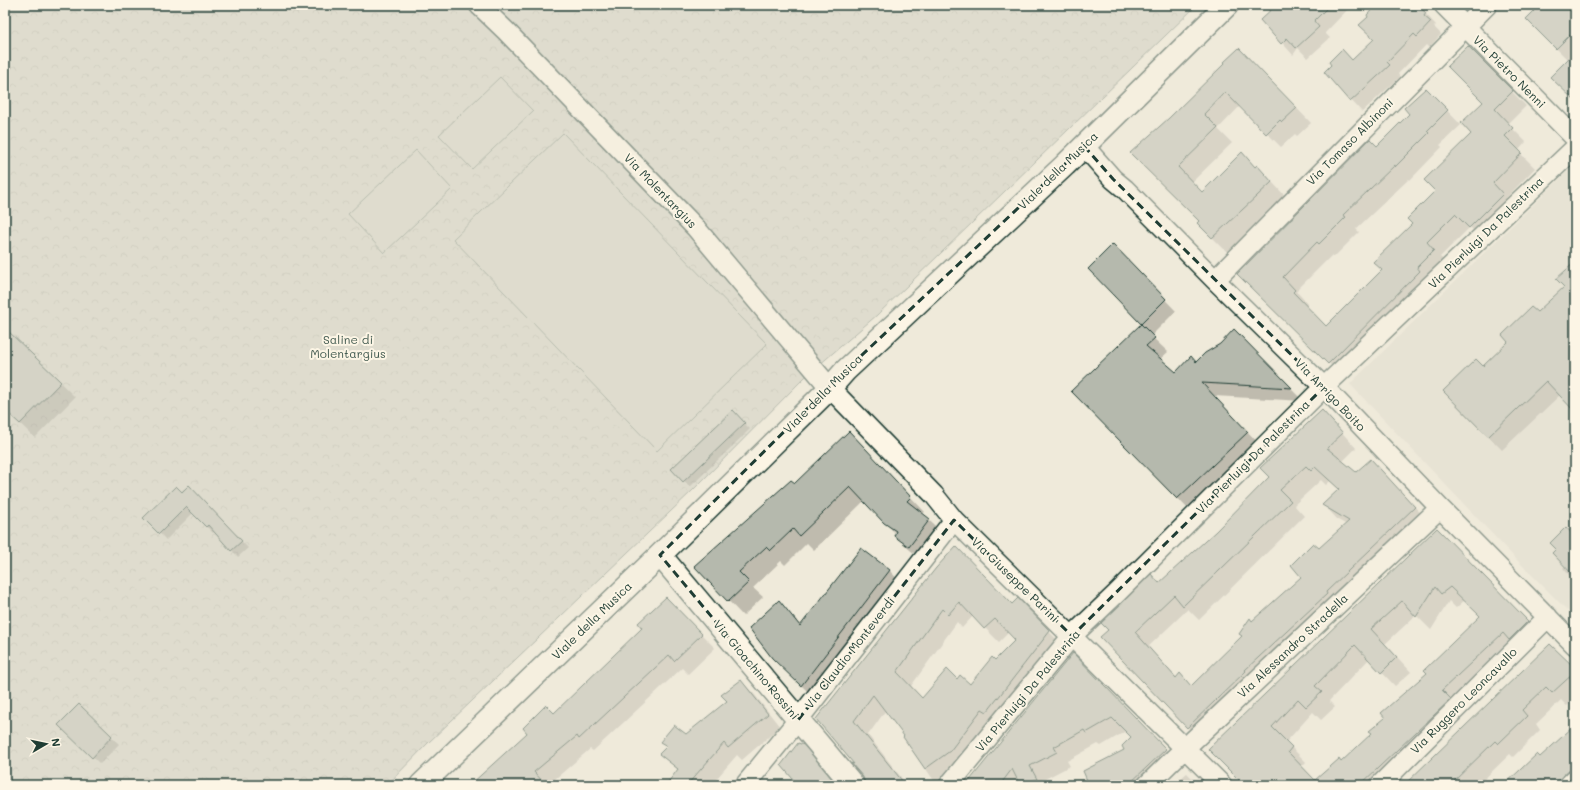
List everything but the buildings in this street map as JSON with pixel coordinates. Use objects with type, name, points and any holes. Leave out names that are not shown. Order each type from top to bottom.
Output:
[{"type":"street","name":"Via Molentargius","points":[[479,5],[506,31],[695,227],[830,388]]},
{"type":"street","name":"Viale della Musica","points":[[421,785],[660,555],[830,388],[845,371],[1084,146],[1227,5]]},
{"type":"street","name":"Via Pietro Nenni","points":[[1444,5],[1575,138]]},
{"type":"street","name":"Via Tomaso Albinoni","points":[[1215,280],[1487,5]]},
{"type":"street","name":"Via Arrigo Boito","points":[[1084,146],[1113,179],[1125,189],[1324,387],[1440,508],[1575,645]]},
{"type":"street","name":"Via Pierluigi Da Palestrina","points":[[949,785],[1072,636],[1324,387],[1575,148]]},
{"type":"street","name":"Via Giuseppe Parini","points":[[830,388],[934,495],[954,520],[1222,785]]},
{"type":"street","name":"Via Alessandro Stradella","points":[[1147,785],[1440,508]]},
{"type":"street","name":"Via Claudio Monteverdi","points":[[745,785],[798,720],[954,520]]},
{"type":"street","name":"Via Gioachino Rossini","points":[[660,555],[853,785]]},
{"type":"street","name":"Via Ruggero Leoncavallo","points":[[1380,785],[1548,617]]},
{"type":"street","points":[[1569,785],[1575,779]]},
{"type":"highlighted area","points":[[1084,146],[1113,179],[1324,387],[1072,636],[954,520],[798,720],[660,555],[845,371]]},
{"type":"shaded area","points":[[1575,164],[1575,618],[1516,559],[1350,384]]},
{"type":"green space","name":"Saline di Molentargius","points":[[5,5],[1197,5],[877,315],[804,378],[692,491],[428,743],[387,785],[5,785]]},
{"type":"green space","points":[[500,77],[533,111],[472,169],[439,135]]},
{"type":"green space","points":[[563,133],[767,344],[657,451],[453,239]]},
{"type":"green space","points":[[416,150],[452,189],[384,253],[348,214]]}]
